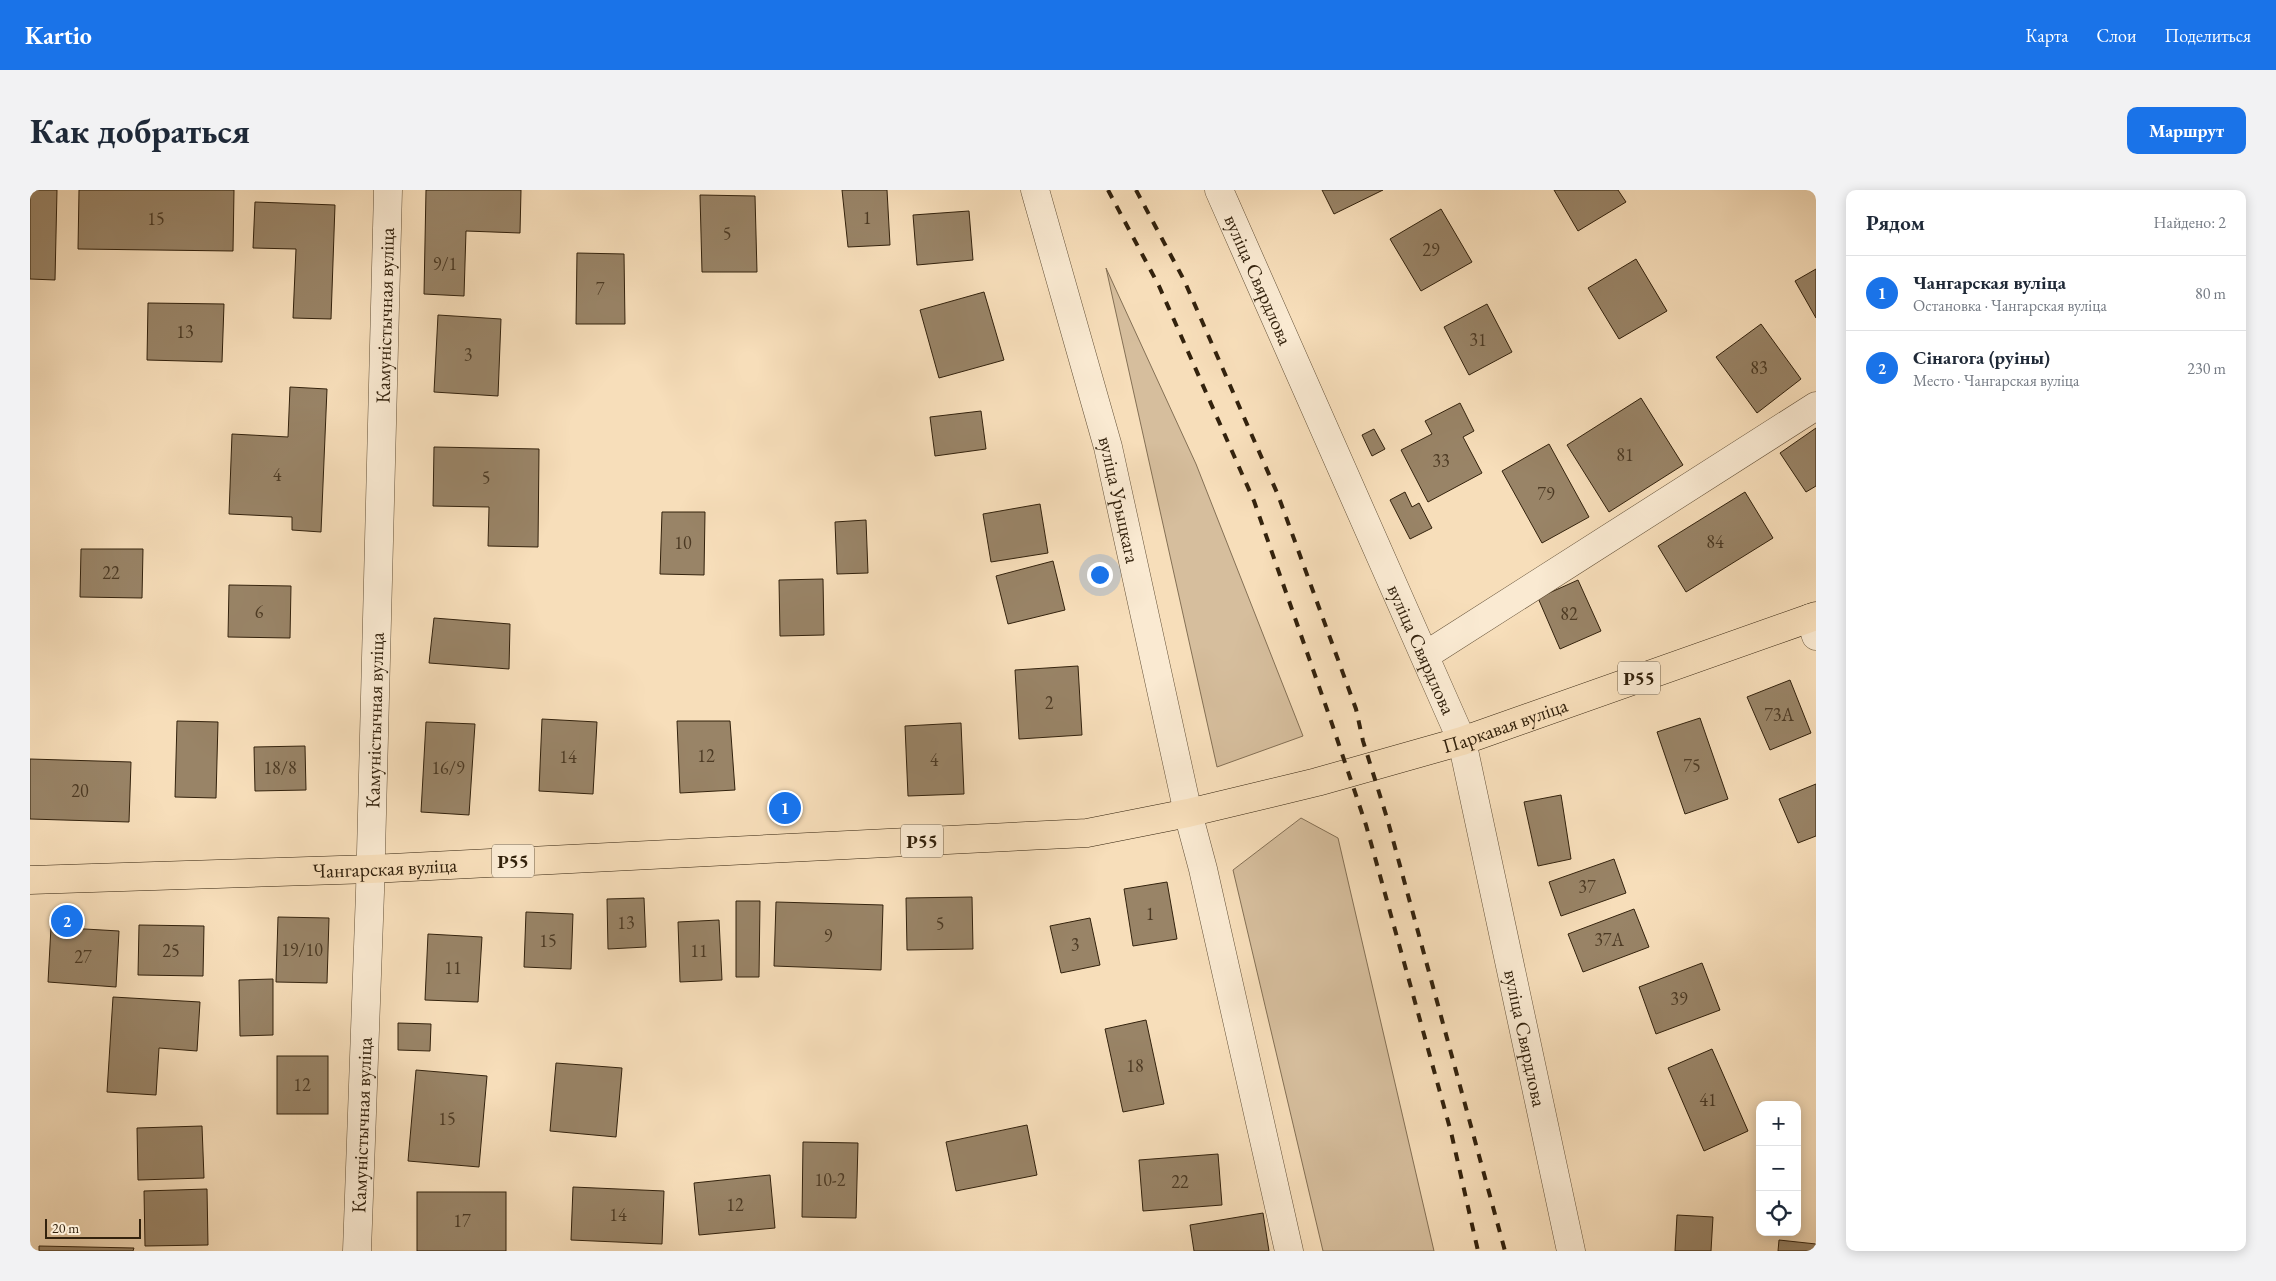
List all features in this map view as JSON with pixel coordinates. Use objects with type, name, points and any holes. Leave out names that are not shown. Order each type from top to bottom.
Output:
[{"type":"main road","name":"Паркавая вуліца","points":[[1188,813],[1317,782],[1462,741],[1814,623]]},
{"type":"main road","name":"Чангарская вуліца","points":[[30,880],[371,868],[1087,833],[1188,813]]},
{"type":"street","name":"Камуністычная вуліца","points":[[358,1251],[371,868],[388,190]]},
{"type":"street","name":"вуліца Урыцкага","points":[[1035,190],[1108,447],[1188,813]]},
{"type":"street","name":"вуліца Свярдлова","points":[[1225,192],[1462,741],[1571,1251]]},
{"type":"street","points":[[1426,655],[1816,406]]},
{"type":"street","points":[[1188,813],[1203,869],[1289,1251]]},
{"type":"shaded area","points":[[1106,268],[1196,464],[1303,736],[1217,767]]},
{"type":"shaded area","points":[[1301,818],[1338,838],[1434,1251],[1323,1251],[1233,870]]},
{"type":"building","points":[[30,190],[57,190],[55,280],[30,279]]},
{"type":"building","points":[[79,190],[234,190],[233,251],[78,249]]},
{"type":"building","points":[[426,190],[521,190],[520,233],[466,231],[464,296],[424,294]]},
{"type":"building","points":[[842,190],[887,190],[890,245],[848,247]]},
{"type":"building","points":[[1322,190],[1383,190],[1334,214]]},
{"type":"building","points":[[1554,190],[1618,190],[1626,202],[1578,231]]},
{"type":"building","points":[[700,195],[755,196],[757,272],[702,272]]},
{"type":"building","points":[[255,202],[335,205],[331,319],[293,318],[296,249],[253,248]]},
{"type":"building","points":[[1441,209],[1472,262],[1421,291],[1390,239]]},
{"type":"building","points":[[969,211],[973,260],[917,265],[913,215]]},
{"type":"building","points":[[577,253],[624,254],[625,324],[576,324]]},
{"type":"building","points":[[1636,259],[1667,311],[1619,339],[1588,288]]},
{"type":"building","points":[[1816,269],[1816,318],[1795,281]]},
{"type":"building","points":[[984,292],[1004,360],[939,378],[920,310]]},
{"type":"building","points":[[148,303],[224,304],[222,362],[147,360]]},
{"type":"building","points":[[1487,304],[1512,352],[1469,375],[1444,327]]},
{"type":"building","points":[[438,315],[501,319],[498,396],[434,392]]},
{"type":"building","points":[[1761,324],[1801,379],[1757,413],[1716,357]]},
{"type":"building","points":[[290,387],[327,389],[321,532],[292,530],[292,517],[229,514],[232,434],[288,437]]},
{"type":"building","points":[[1641,398],[1683,465],[1609,512],[1567,445]]},
{"type":"building","points":[[1460,403],[1474,431],[1463,437],[1482,473],[1428,502],[1401,450],[1432,434],[1425,421]]},
{"type":"building","points":[[981,411],[986,449],[935,456],[930,417]]},
{"type":"building","points":[[1816,428],[1816,486],[1806,492],[1780,453]]},
{"type":"building","points":[[1374,429],[1385,449],[1372,456],[1362,435]]},
{"type":"building","points":[[1549,444],[1589,517],[1542,543],[1502,471]]},
{"type":"building","points":[[434,447],[539,449],[538,547],[488,546],[489,507],[433,506]]},
{"type":"building","points":[[1405,492],[1412,507],[1419,503],[1432,528],[1410,539],[1390,500]]},
{"type":"building","points":[[1745,492],[1773,538],[1686,592],[1658,546]]},
{"type":"building","points":[[1040,504],[1048,553],[991,562],[983,514]]},
{"type":"building","points":[[662,512],[705,512],[704,575],[660,574]]},
{"type":"building","points":[[866,520],[868,573],[837,574],[835,522]]},
{"type":"building","points":[[81,549],[143,549],[142,598],[80,597]]},
{"type":"building","points":[[1053,561],[1065,610],[1008,624],[996,576]]},
{"type":"building","points":[[823,579],[824,635],[780,636],[779,580]]},
{"type":"building","points":[[1578,580],[1601,631],[1560,649],[1538,598]]},
{"type":"building","points":[[229,585],[291,586],[290,638],[228,637]]},
{"type":"building","points":[[434,618],[510,624],[509,669],[429,663]]},
{"type":"building","points":[[1078,666],[1082,735],[1019,739],[1015,670]]},
{"type":"building","points":[[1790,680],[1811,733],[1770,750],[1747,697]]},
{"type":"building","points":[[1700,718],[1728,799],[1685,814],[1657,732]]},
{"type":"building","points":[[542,719],[597,722],[593,794],[539,791]]},
{"type":"building","points":[[177,721],[218,722],[216,798],[175,797]]},
{"type":"building","points":[[677,721],[730,721],[735,790],[680,793]]},
{"type":"building","points":[[426,722],[475,724],[469,815],[421,812]]},
{"type":"building","points":[[961,723],[964,794],[908,796],[905,726]]},
{"type":"building","points":[[305,746],[306,790],[255,791],[254,747]]},
{"type":"building","points":[[30,759],[131,762],[129,822],[30,819]]},
{"type":"building","points":[[1816,784],[1816,836],[1798,843],[1779,799]]},
{"type":"building","points":[[1561,795],[1571,859],[1538,866],[1524,802]]},
{"type":"building","points":[[1614,859],[1626,893],[1561,916],[1549,882]]},
{"type":"building","points":[[1167,882],[1177,939],[1133,946],[1124,889]]},
{"type":"building","points":[[972,897],[973,949],[907,950],[906,898]]},
{"type":"building","points":[[644,898],[646,947],[608,949],[607,899]]},
{"type":"building","points":[[736,901],[760,901],[759,977],[736,977]]},
{"type":"building","points":[[776,902],[883,905],[881,970],[774,966]]},
{"type":"building","points":[[1634,909],[1649,947],[1583,972],[1568,934]]},
{"type":"building","points":[[526,912],[573,914],[571,969],[524,967]]},
{"type":"building","points":[[278,917],[329,918],[327,983],[276,982]]},
{"type":"building","points":[[1090,918],[1100,965],[1061,973],[1050,926]]},
{"type":"building","points":[[719,920],[722,980],[680,982],[678,922]]},
{"type":"building","points":[[139,925],[204,926],[203,976],[138,975]]},
{"type":"building","points":[[51,927],[119,931],[116,987],[48,982]]},
{"type":"building","points":[[428,934],[482,937],[478,1002],[425,1000]]},
{"type":"building","points":[[1702,963],[1720,1010],[1656,1034],[1639,987]]},
{"type":"building","points":[[273,979],[273,1035],[240,1036],[239,980]]},
{"type":"building","points":[[113,997],[200,1002],[197,1051],[159,1048],[156,1095],[107,1092]]},
{"type":"building","points":[[1146,1020],[1164,1104],[1123,1112],[1105,1029]]},
{"type":"building","points":[[398,1023],[431,1024],[430,1051],[398,1050]]},
{"type":"building","points":[[1712,1049],[1748,1131],[1704,1151],[1668,1068]]},
{"type":"building","points":[[277,1056],[328,1056],[328,1114],[277,1114]]},
{"type":"building","points":[[556,1063],[622,1068],[616,1137],[550,1131]]},
{"type":"building","points":[[416,1070],[487,1076],[479,1167],[408,1161]]},
{"type":"building","points":[[1027,1125],[1037,1175],[956,1191],[946,1142]]},
{"type":"building","points":[[202,1126],[204,1178],[138,1180],[137,1128]]},
{"type":"building","points":[[803,1142],[858,1143],[856,1218],[802,1217]]},
{"type":"building","points":[[1218,1154],[1222,1205],[1143,1211],[1139,1160]]},
{"type":"building","points":[[770,1175],[775,1228],[699,1235],[694,1183]]},
{"type":"building","points":[[573,1187],[664,1191],[662,1244],[571,1240]]},
{"type":"building","points":[[207,1189],[208,1245],[145,1246],[144,1191]]},
{"type":"building","points":[[417,1192],[506,1192],[506,1251],[417,1251]]},
{"type":"building","points":[[1263,1213],[1269,1251],[1194,1251],[1190,1225]]},
{"type":"building","points":[[1677,1215],[1713,1217],[1711,1251],[1675,1251]]},
{"type":"building","points":[[1779,1240],[1816,1244],[1816,1251],[1778,1251]]},
{"type":"building","points":[[39,1246],[134,1248],[133,1251],[39,1251]]},
{"type":"railway","points":[[1108,190],[1159,286],[1254,501],[1330,718],[1366,825],[1451,1132],[1478,1251]]},
{"type":"railway","points":[[1136,190],[1184,280],[1278,495],[1356,709],[1363,741],[1387,818],[1505,1251]]},
{"type":"place","name":"Чангарская вуліца","points":[[785,808]]},
{"type":"place","name":"Сінагога (руіны)","points":[[67,921]]}]
